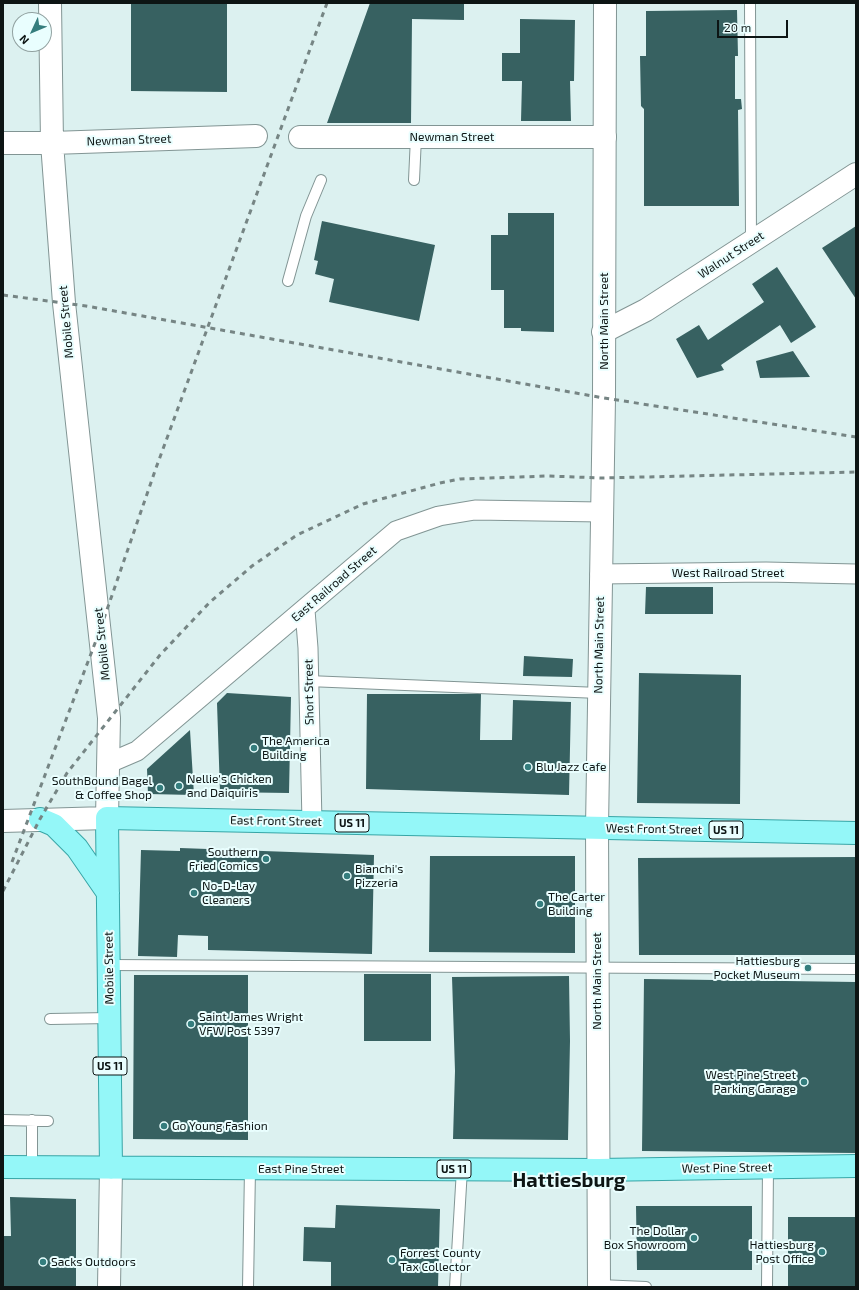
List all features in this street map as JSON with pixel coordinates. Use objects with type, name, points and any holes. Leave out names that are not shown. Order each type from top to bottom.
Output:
[{"type":"main road","name":"East Front Street","points":[[107,818],[597,827]]},
{"type":"main road","name":"Mobile Street","points":[[107,818],[111,1168]]},
{"type":"main road","points":[[40,819],[54,825],[73,843],[88,862],[108,893]]},
{"type":"main road","name":"West Front Street","points":[[597,827],[856,833]]},
{"type":"main road","name":"West Pine Street","points":[[598,1170],[856,1166]]},
{"type":"main road","name":"East Pine Street","points":[[3,1167],[598,1170]]},
{"type":"street","name":"Mobile Street","points":[[50,3],[52,143],[64,302],[109,718],[107,818]]},
{"type":"street","name":"North Main Street","points":[[599,1286],[597,827],[604,398],[605,3]]},
{"type":"street","name":"Newman Street","points":[[3,143],[52,143],[256,136]]},
{"type":"street","name":"Newman Street","points":[[300,136],[605,137]]},
{"type":"street","name":"Walnut Street","points":[[603,332],[646,310],[856,174]]},
{"type":"street","name":"East Railroad Street","points":[[109,763],[137,750],[304,610],[387,537],[417,523],[454,512],[475,510],[601,512]]},
{"type":"street","name":"West Railroad Street","points":[[600,574],[766,572],[856,574]]},
{"type":"street","name":"Short Street","points":[[304,610],[308,681],[312,822]]},
{"type":"street","name":"East Front Street","points":[[3,821],[107,818]]},
{"type":"street","name":"Mobile Street","points":[[109,1287],[111,1168]]},
{"type":"lane","points":[[750,3],[751,242]]},
{"type":"lane","points":[[414,180],[416,137]]},
{"type":"lane","points":[[288,281],[306,216],[321,180]]},
{"type":"lane","points":[[308,681],[599,693]]},
{"type":"lane","points":[[109,965],[856,969]]},
{"type":"lane","points":[[50,1018],[109,1018]]},
{"type":"lane","points":[[3,1120],[48,1121]]},
{"type":"lane","points":[[32,1120],[32,1167]]},
{"type":"lane","points":[[767,1287],[768,1167]]},
{"type":"lane","points":[[248,1287],[250,1168]]},
{"type":"lane","points":[[454,1287],[462,1169]]},
{"type":"lane","points":[[599,1286],[646,1287]]},
{"type":"building","points":[[131,3],[227,3],[227,92],[131,91]]},
{"type":"building","points":[[370,3],[464,3],[464,20],[412,19],[411,123],[327,123]]},
{"type":"building","points":[[737,10],[738,56],[735,56],[735,99],[741,99],[742,109],[738,110],[739,206],[644,206],[644,109],[641,106],[640,56],[646,56],[646,11]]},
{"type":"building","points":[[520,19],[575,20],[574,81],[570,81],[571,121],[521,121],[522,81],[502,81],[502,53],[520,53]]},
{"type":"building","points":[[508,213],[554,213],[554,332],[521,331],[521,328],[504,328],[504,290],[491,290],[491,235],[508,235]]},
{"type":"building","points":[[322,221],[435,245],[419,321],[329,302],[334,279],[315,274],[318,261],[314,260]]},
{"type":"building","points":[[856,226],[856,299],[822,248]]},
{"type":"building","points":[[777,267],[816,327],[791,343],[780,325],[721,365],[724,370],[697,378],[676,339],[699,325],[708,340],[764,302],[752,284]]},
{"type":"building","points":[[793,351],[810,377],[760,378],[756,361]]},
{"type":"building","points":[[646,587],[713,587],[713,614],[645,614]]},
{"type":"building","points":[[524,656],[573,659],[572,677],[523,676]]},
{"type":"building","points":[[639,673],[741,675],[740,804],[637,803]]},
{"type":"building","name":"The America Building","points":[[227,693],[291,697],[289,793],[220,792],[217,703]]},
{"type":"building","points":[[367,694],[481,694],[480,740],[512,740],[513,700],[571,702],[569,795],[366,789]]},
{"type":"building","points":[[190,730],[194,795],[148,794],[147,769]]},
{"type":"building","points":[[180,848],[374,855],[372,954],[208,950],[208,936],[178,935],[177,957],[138,956],[141,850],[180,851]]},
{"type":"building","points":[[430,856],[575,856],[575,953],[429,952]]},
{"type":"building","points":[[856,857],[856,955],[639,955],[638,858]]},
{"type":"building","points":[[364,974],[431,974],[431,1041],[364,1041]]},
{"type":"building","points":[[134,975],[248,975],[248,1140],[133,1139]]},
{"type":"building","points":[[569,976],[570,1041],[568,1140],[453,1139],[455,1071],[452,977]]},
{"type":"building","points":[[644,979],[856,982],[856,1153],[642,1151]]},
{"type":"building","name":"Sacks Outdoors","points":[[10,1197],[76,1199],[76,1287],[3,1287],[3,1236],[11,1236]]},
{"type":"building","points":[[336,1205],[440,1209],[438,1287],[331,1287],[331,1262],[303,1261],[304,1227],[335,1228]]},
{"type":"building","name":"The Dollar Box Showroom","points":[[636,1206],[752,1206],[752,1270],[637,1270]]},
{"type":"building","name":"Hattiesburg Post Office","points":[[788,1217],[856,1217],[856,1287],[788,1287]]},
{"type":"railway","points":[[12,862],[100,630],[156,468],[327,3]]},
{"type":"railway","points":[[3,295],[86,306],[604,398],[856,437]]},
{"type":"railway","points":[[3,891],[40,819],[67,773],[160,655],[210,602],[252,566],[297,535],[363,504],[460,479],[548,476],[602,478],[856,472]]},
{"type":"place","name":"The America Building","points":[[254,748]]},
{"type":"place","name":"Blu Jazz Cafe","points":[[528,767]]},
{"type":"place","name":"Nellie's Chicken and Daiquiris","points":[[179,786]]},
{"type":"place","name":"SouthBound Bagel & Coffee Shop","points":[[160,788]]},
{"type":"place","name":"Southern Fried Comics","points":[[266,859]]},
{"type":"place","name":"Bianchi's Pizzeria","points":[[347,876]]},
{"type":"place","name":"No-D-Lay Cleaners","points":[[194,893]]},
{"type":"place","name":"The Carter Building","points":[[540,904]]},
{"type":"place","name":"Hattiesburg Pocket Museum","points":[[808,968]]},
{"type":"place","name":"Saint James Wright VFW Post 5397","points":[[191,1024]]},
{"type":"place","name":"West Pine Street Parking Garage","points":[[804,1082]]},
{"type":"place","name":"Go Young Fashion","points":[[164,1126]]},
{"type":"place","name":"The Dollar Box Showroom","points":[[694,1238]]},
{"type":"place","name":"Hattiesburg Post Office","points":[[822,1252]]},
{"type":"place","name":"Forrest County Tax Collector","points":[[392,1260]]},
{"type":"place","name":"Sacks Outdoors","points":[[43,1262]]},
{"type":"district","name":"Hattiesburg","points":[[569,1180]]}]
